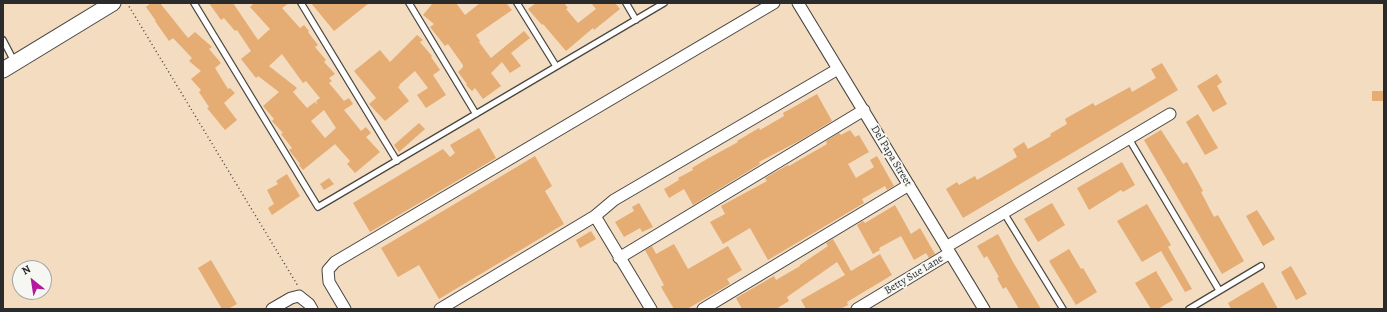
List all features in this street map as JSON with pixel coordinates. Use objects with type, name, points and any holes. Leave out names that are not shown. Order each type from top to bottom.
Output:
[{"type":"street","points":[[9,66],[114,3]]},
{"type":"street","points":[[345,309],[329,282],[328,270],[335,262],[774,3]]},
{"type":"street","name":"Del Papa Street","points":[[798,3],[984,309]]},
{"type":"street","points":[[440,309],[594,216],[614,200],[838,69]]},
{"type":"street","points":[[619,258],[864,110]]},
{"type":"street","name":"Betty Sue Lane","points":[[858,309],[1004,213],[1170,114]]},
{"type":"street","points":[[703,309],[909,185]]},
{"type":"street","points":[[594,216],[651,309]]},
{"type":"street","points":[[272,309],[291,298],[299,296],[310,306]]},
{"type":"lane","points":[[194,3],[318,207],[664,3]]},
{"type":"lane","points":[[301,3],[397,161]]},
{"type":"lane","points":[[409,3],[476,114]]},
{"type":"lane","points":[[517,3],[556,66]]},
{"type":"lane","points":[[626,3],[636,20]]},
{"type":"lane","points":[[3,40],[9,66]]},
{"type":"lane","points":[[1129,139],[1220,290]]},
{"type":"lane","points":[[1004,213],[1063,309]]},
{"type":"lane","points":[[1189,309],[1262,266]]},
{"type":"path","points":[[127,3],[310,306]]},
{"type":"building","points":[[151,3],[160,3],[188,38],[195,32],[212,47],[209,49],[221,63],[215,68],[228,89],[230,88],[235,93],[224,103],[237,120],[225,130],[207,108],[209,107],[199,92],[201,90],[191,79],[201,71],[189,61],[192,58],[173,38],[169,41],[146,7]]},
{"type":"building","points":[[209,3],[233,3],[258,40],[270,29],[250,7],[254,3],[289,3],[282,8],[300,28],[304,25],[309,31],[308,32],[318,45],[315,47],[326,60],[324,62],[335,74],[329,78],[332,81],[329,83],[344,101],[349,98],[353,104],[344,110],[361,131],[366,127],[371,133],[366,137],[380,152],[355,173],[347,164],[350,161],[335,144],[303,170],[289,150],[292,148],[281,134],[283,133],[272,121],[274,119],[263,106],[279,92],[258,76],[256,78],[241,59],[251,51],[237,30],[235,31],[224,18],[221,20]],"holes":[[[282,54],[303,83],[306,81],[320,98],[316,101],[318,105],[315,102],[307,108],[293,92],[297,88],[269,66]],[[324,110],[336,128],[325,138],[311,121]]]},
{"type":"building","points":[[311,3],[369,3],[334,31]]},
{"type":"building","points":[[433,3],[456,3],[465,15],[480,3],[506,3],[512,10],[476,35],[480,41],[479,42],[491,58],[524,31],[530,38],[511,53],[521,66],[510,73],[502,62],[491,73],[501,86],[483,99],[475,88],[472,91],[466,85],[467,84],[458,72],[463,65],[448,44],[445,46],[430,27],[434,24],[423,15]]},
{"type":"building","points":[[536,3],[564,3],[568,8],[566,9],[578,23],[596,9],[591,3],[615,3],[620,9],[594,30],[593,28],[566,51],[528,9]]},
{"type":"building","points":[[417,35],[423,40],[420,42],[432,56],[431,57],[440,70],[433,75],[446,95],[426,108],[417,95],[428,88],[415,71],[398,87],[409,101],[385,121],[369,104],[376,98],[354,71],[380,50],[390,62]]},
{"type":"building","points":[[1162,63],[1178,90],[963,218],[946,189],[957,182],[959,185],[975,176],[977,180],[1000,167],[1017,157],[1013,149],[1024,142],[1028,149],[1051,136],[1050,134],[1067,124],[1065,119],[1093,103],[1095,106],[1130,87],[1132,92],[1156,78],[1151,69]]},
{"type":"building","points":[[1217,74],[1222,82],[1217,86],[1227,104],[1213,112],[1197,86]]},
{"type":"building","points":[[1372,91],[1384,91],[1384,101],[1372,101]]},
{"type":"building","points":[[817,94],[832,121],[799,141],[759,162],[760,164],[693,205],[684,189],[669,198],[664,189],[679,180],[678,178],[693,170],[692,168],[738,142],[737,141],[759,128],[760,130],[784,116],[783,113]]},
{"type":"building","points":[[1198,114],[1218,148],[1205,155],[1186,122]]},
{"type":"building","points":[[419,123],[425,129],[399,152],[394,145]]},
{"type":"building","points":[[479,128],[496,158],[370,232],[353,203],[443,149],[450,157],[455,153],[450,145]]},
{"type":"building","points":[[850,130],[855,137],[859,135],[869,152],[848,164],[856,178],[874,167],[870,160],[877,156],[894,186],[887,190],[885,186],[862,199],[864,203],[768,260],[750,228],[723,244],[710,222],[725,214],[721,206],[767,181],[765,178],[827,144],[826,141],[839,133],[841,135]]},
{"type":"building","points":[[1161,130],[1183,164],[1187,162],[1203,191],[1201,192],[1214,217],[1218,215],[1244,261],[1222,274],[1144,140]]},
{"type":"building","points":[[535,156],[552,186],[545,191],[564,224],[439,299],[419,265],[398,277],[381,248]]},
{"type":"building","points":[[1122,162],[1135,185],[1123,192],[1121,190],[1089,210],[1077,188]]},
{"type":"building","points":[[287,174],[300,196],[272,215],[268,208],[274,204],[267,190],[278,184],[276,181]]},
{"type":"building","points":[[329,178],[334,184],[324,190],[320,184]]},
{"type":"building","points":[[639,203],[653,227],[642,232],[640,228],[624,237],[615,222],[634,211],[632,207]]},
{"type":"building","points":[[1052,203],[1065,225],[1038,242],[1024,219]]},
{"type":"building","points":[[1147,204],[1171,245],[1168,247],[1192,289],[1185,292],[1161,251],[1142,262],[1117,221]]},
{"type":"building","points":[[895,205],[911,234],[920,228],[935,254],[929,258],[926,253],[914,260],[901,236],[879,248],[880,250],[873,254],[857,225],[863,221],[865,223]]},
{"type":"building","points":[[1257,210],[1275,239],[1263,246],[1246,216]]},
{"type":"building","points":[[591,231],[596,239],[580,248],[576,240]]},
{"type":"building","points":[[998,234],[1041,309],[1019,309],[1006,287],[1003,289],[997,278],[999,277],[987,256],[984,258],[977,246]]},
{"type":"building","points":[[833,239],[851,271],[880,254],[892,275],[847,302],[848,305],[840,309],[806,309],[801,300],[845,275],[837,262],[787,297],[789,301],[776,309],[742,309],[736,298],[774,276],[776,280],[800,266],[828,246],[826,243]]},
{"type":"building","points":[[674,244],[688,269],[728,246],[742,270],[727,279],[730,284],[708,297],[687,309],[674,309],[661,287],[664,285],[645,250],[652,246],[656,254]]},
{"type":"building","points":[[1069,249],[1081,269],[1083,268],[1097,292],[1076,305],[1049,261]]},
{"type":"building","points":[[211,260],[237,304],[228,309],[222,309],[198,268]]},
{"type":"building","points":[[1291,266],[1307,294],[1296,300],[1281,272]]},
{"type":"building","points":[[1156,271],[1173,300],[1158,309],[1151,309],[1135,283]]},
{"type":"building","points":[[1263,282],[1278,309],[1231,309],[1228,303]]}]
